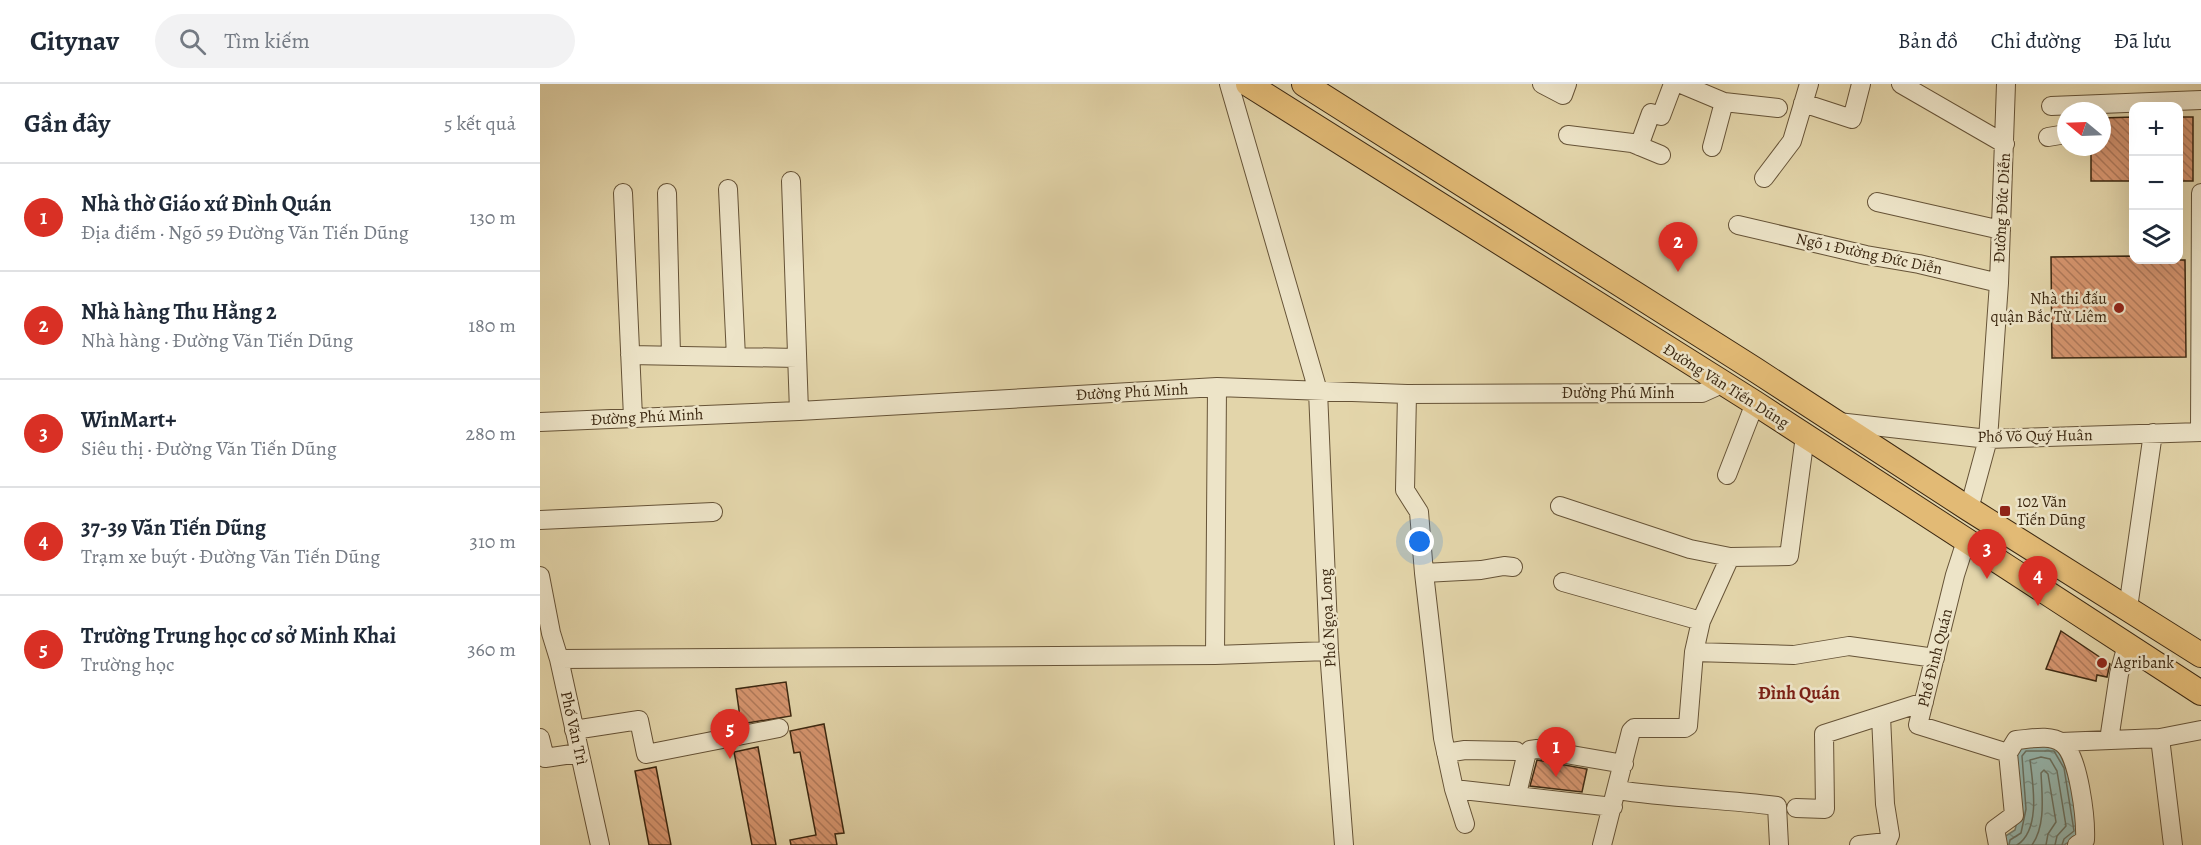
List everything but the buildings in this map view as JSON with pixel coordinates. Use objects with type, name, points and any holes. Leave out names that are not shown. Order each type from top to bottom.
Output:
[{"type":"main road","name":"Đường Văn Tiến Dũng","points":[[1248,84],[1755,403],[2201,693]]},
{"type":"main road","name":"Đường Văn Tiến Dũng","points":[[1304,84],[2201,655]]},
{"type":"street","name":"Phố Ngọa Long","points":[[1229,84],[1318,391],[1329,651],[1344,845]]},
{"type":"street","points":[[1542,84],[1563,95],[1567,84]]},
{"type":"street","points":[[1640,146],[1651,113],[1661,116],[1673,84]]},
{"type":"street","points":[[1681,84],[1724,102],[1778,108]]},
{"type":"street","points":[[1764,178],[1792,141],[1809,84]]},
{"type":"street","points":[[1803,103],[1852,119],[1861,84]]},
{"type":"street","points":[[1901,84],[2005,144]]},
{"type":"street","name":"Đường Đức Diễn","points":[[1969,509],[1988,439],[1999,283],[2006,84]]},
{"type":"street","points":[[2111,106],[2201,100]]},
{"type":"street","points":[[1712,147],[1724,102]]},
{"type":"street","points":[[2051,106],[2057,107]]},
{"type":"street","points":[[1568,135],[1632,143],[1661,155]]},
{"type":"street","points":[[791,181],[799,411]]},
{"type":"street","points":[[728,189],[736,357]]},
{"type":"street","points":[[623,193],[633,417]]},
{"type":"street","points":[[667,193],[671,355]]},
{"type":"street","points":[[2200,432],[2201,193]]},
{"type":"street","points":[[1877,202],[2001,230]]},
{"type":"street","name":"Ngõ 1 Đường Đức Diễn","points":[[1738,225],[1999,283]]},
{"type":"street","points":[[630,355],[797,358]]},
{"type":"street","name":"Đường Phú Minh","points":[[540,422],[799,411],[1217,387],[1407,394],[1702,393],[1722,384]]},
{"type":"street","points":[[1215,655],[1217,387]]},
{"type":"street","points":[[1407,394],[1405,490],[1419,512],[1424,573],[1446,753],[1465,824]]},
{"type":"street","points":[[1727,476],[1755,403]]},
{"type":"street","name":"Phố Võ Quý Huân","points":[[1833,421],[1988,439],[2200,432]]},
{"type":"street","points":[[2128,608],[2153,433]]},
{"type":"street","points":[[1560,506],[1664,542],[1730,557],[1789,556],[1805,436]]},
{"type":"street","points":[[540,520],[713,512]]},
{"type":"street","name":"Phố Đình Quán","points":[[1966,542],[1918,725],[2008,753]]},
{"type":"street","points":[[1602,845],[1631,731],[1634,728],[1688,727],[1694,652],[1701,621],[1730,557]]},
{"type":"street","points":[[1424,573],[1513,567]]},
{"type":"street","name":"Phố Văn Trì","points":[[540,576],[543,607],[559,659],[600,845]]},
{"type":"street","points":[[1563,582],[1701,621]]},
{"type":"street","points":[[2109,740],[2119,674],[2127,645]]},
{"type":"street","points":[[1694,652],[1794,655],[1849,646],[1935,658]]},
{"type":"street","points":[[559,659],[1215,655],[1329,651]]},
{"type":"street","points":[[1796,808],[1825,808],[1824,734],[1924,702]]},
{"type":"street","points":[[1859,845],[1887,842],[1890,835],[1885,804],[1881,716]]},
{"type":"street","points":[[574,730],[639,720],[646,754],[779,728]]},
{"type":"street","points":[[1998,845],[1995,829],[2014,815],[2008,753],[2016,740],[2046,738],[2061,742],[2160,738],[2201,730]]},
{"type":"street","points":[[540,738],[545,758],[579,753]]},
{"type":"street","points":[[2160,738],[2173,845]]},
{"type":"street","points":[[2061,742],[2072,754],[2086,822],[2085,840],[2077,845]]},
{"type":"street","points":[[1517,794],[1526,756],[1533,749],[1623,764]]},
{"type":"street","points":[[1446,753],[1465,750],[1516,751]]},
{"type":"street","points":[[1454,789],[1615,798],[1719,798],[1777,806],[1779,845]]},
{"type":"water","points":[[2023,745],[2058,745],[2070,766],[2081,835],[2064,845],[2003,845],[2004,837],[2015,830],[2020,809],[2015,754]]},
{"type":"place","name":"Nhà hàng Thu Hằng 2","points":[[1678,272]]},
{"type":"place","name":"Nhà thi đấu quận Bắc Từ Liêm","points":[[2119,308]]},
{"type":"place","name":"102 Văn Tiến Dũng","points":[[2005,511]]},
{"type":"place","name":"WinMart+","points":[[1987,579]]},
{"type":"place","name":"37-39 Văn Tiến Dũng","points":[[2038,606]]},
{"type":"place","name":"Agribank","points":[[2102,663]]},
{"type":"place","name":"Trường Trung học cơ sở Minh Khai","points":[[730,759]]},
{"type":"place","name":"Nhà thờ Giáo xứ Đình Quán","points":[[1556,777]]},
{"type":"district","name":"Đình Quán","points":[[1799,693]]}]
